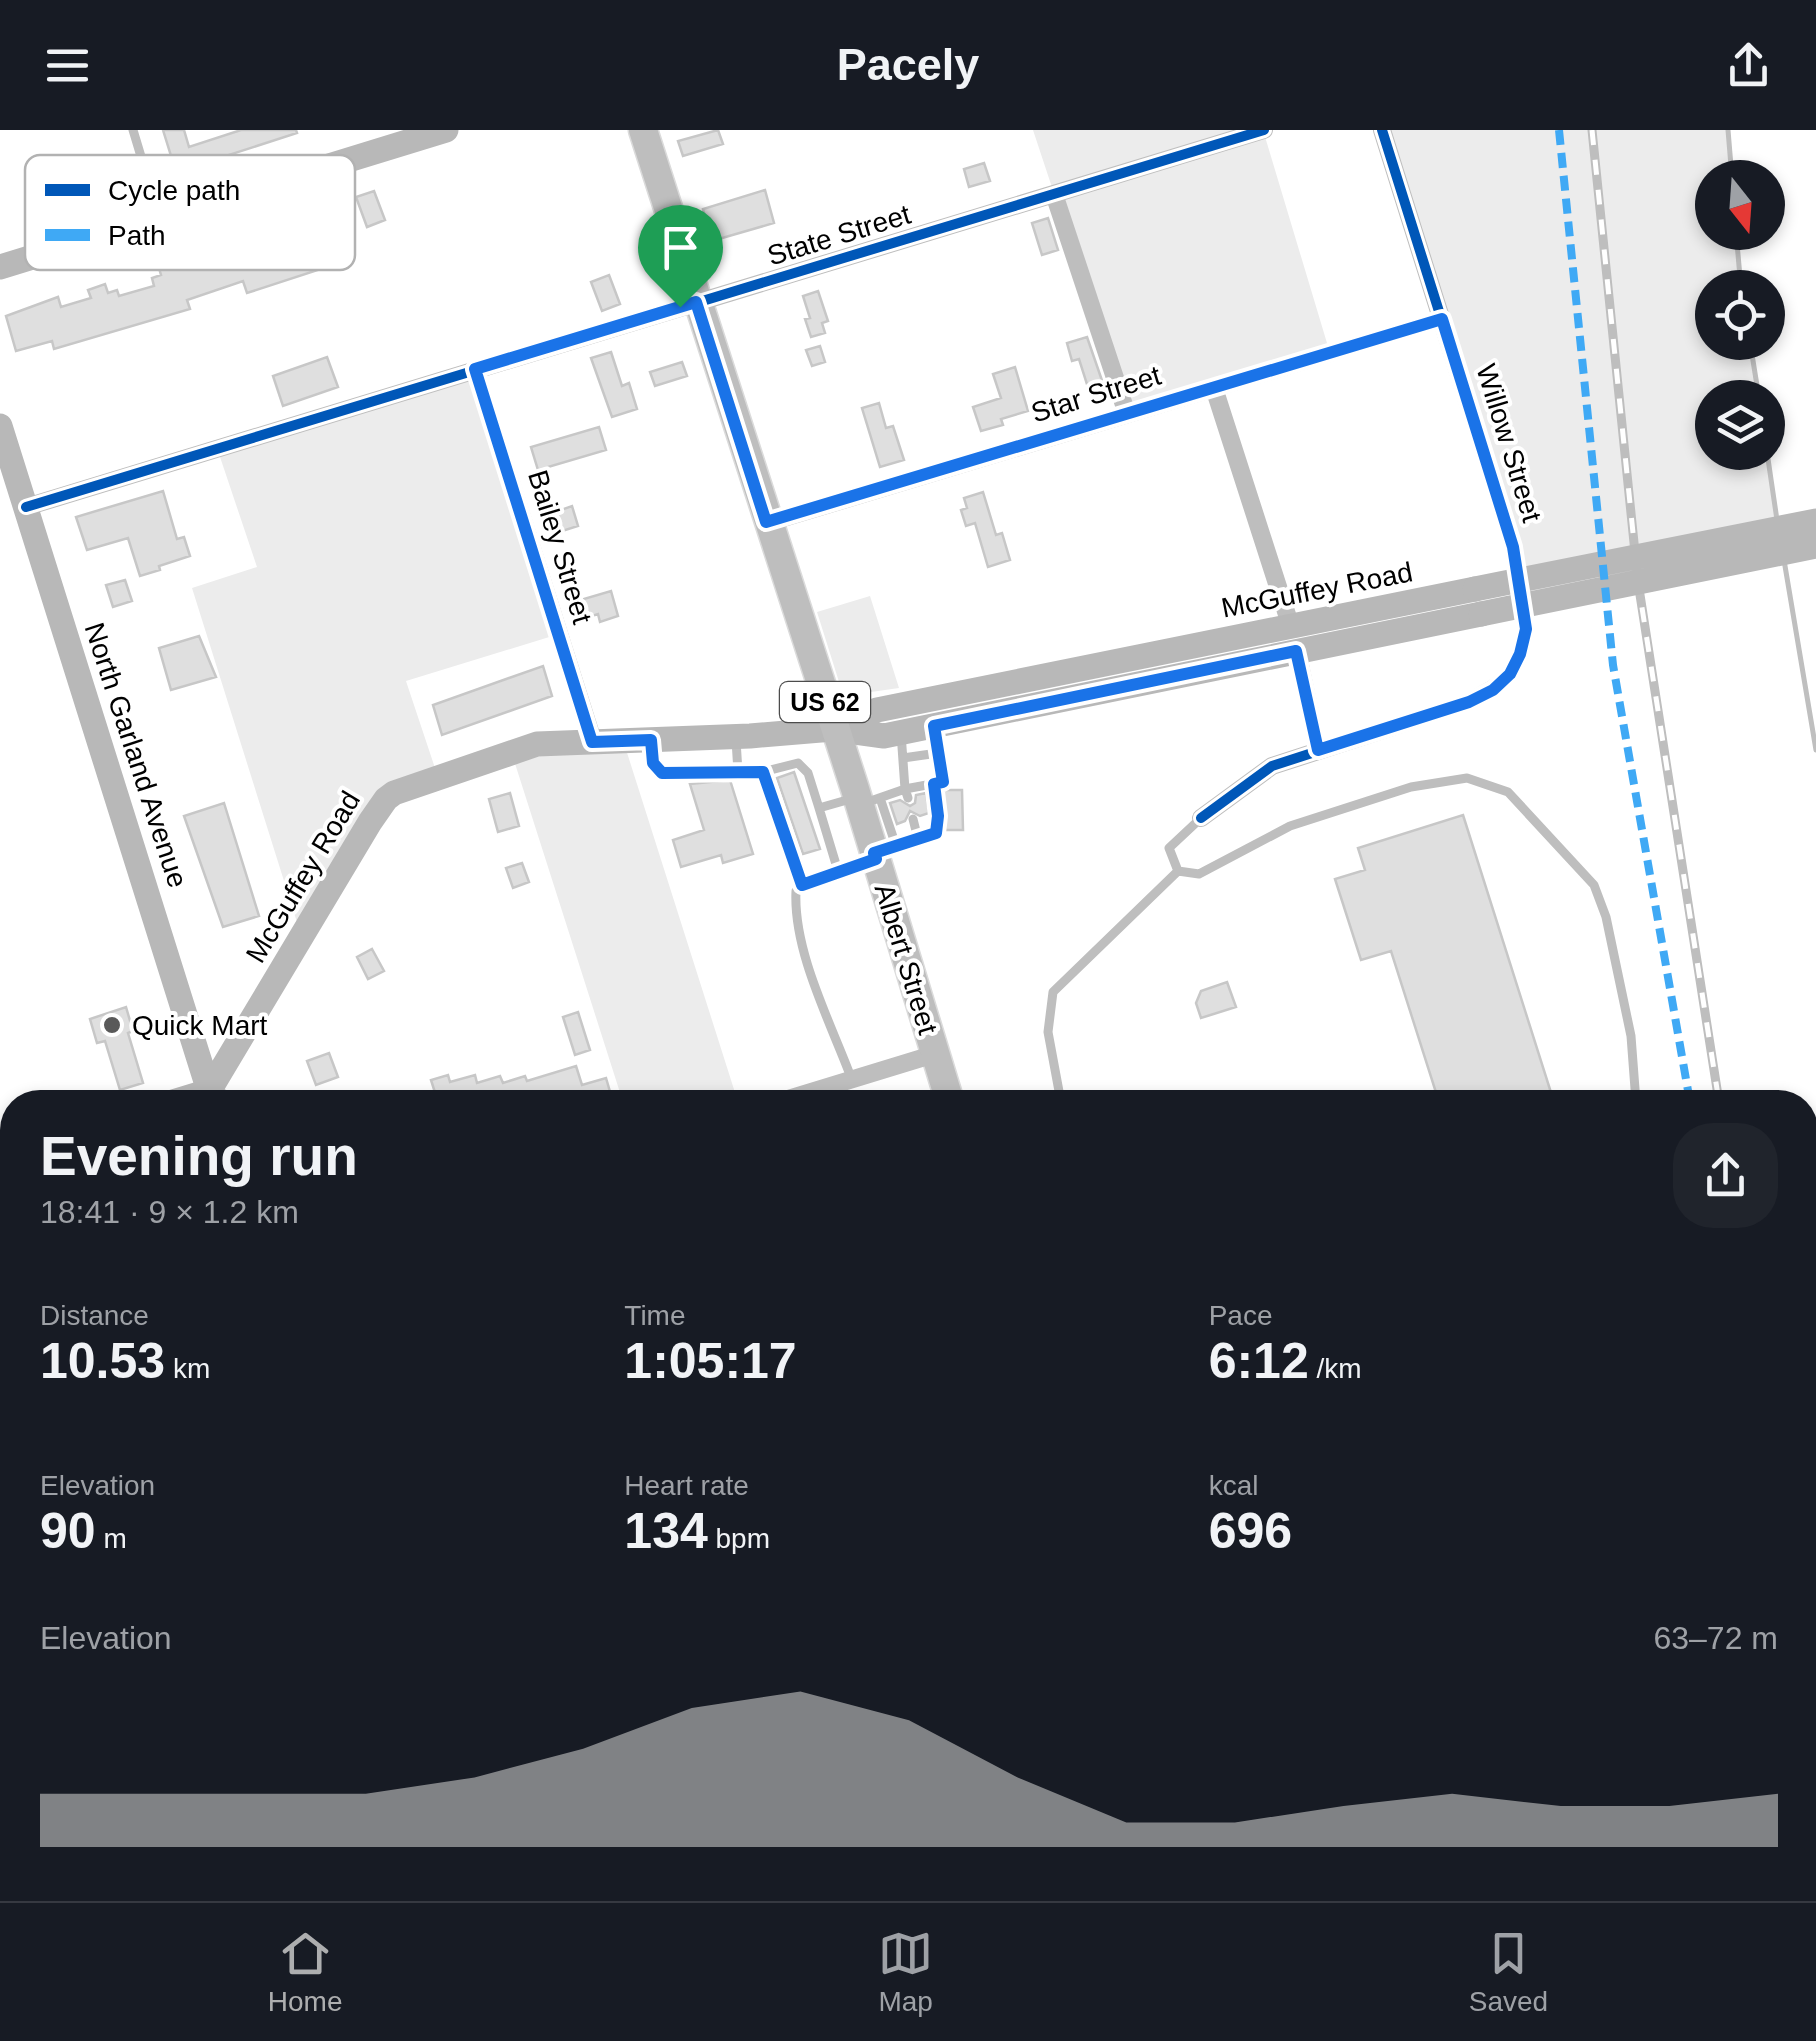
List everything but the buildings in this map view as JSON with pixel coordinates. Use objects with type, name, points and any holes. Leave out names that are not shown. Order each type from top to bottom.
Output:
[{"type":"main road","name":"Albert Street","points":[[643,130],[834,728],[866,800],[946,1090]]},
{"type":"street","points":[[355,158],[446,130]]},
{"type":"street","name":"State Street","points":[[26,507],[1264,130]]},
{"type":"street","name":"Willow Street","points":[[1201,818],[1272,766],[1469,702],[1501,682],[1520,654],[1526,629],[1513,547],[1382,130]]},
{"type":"street","points":[[1054,194],[1127,414]]},
{"type":"street","points":[[0,267],[25,259]]},
{"type":"street","name":"Star Street","points":[[766,522],[1442,319]]},
{"type":"street","name":"Bailey Street","points":[[475,369],[592,742]]},
{"type":"street","points":[[1214,388],[1294,639],[1318,750]]},
{"type":"street","name":"North Garland Avenue","points":[[0,426],[214,1090]]},
{"type":"street","name":"McGuffey Road","points":[[1478,602],[1816,521]]},
{"type":"street","name":"McGuffey Road","points":[[222,1090],[386,799],[394,792],[537,744],[736,736],[782,751],[877,710],[1816,546]]},
{"type":"street","name":"McGuffey Road","points":[[834,728],[884,736],[902,745],[934,726],[1294,639]]},
{"type":"street","points":[[818,1090],[935,1054]]},
{"type":"lane","points":[[133,130],[141,155]]},
{"type":"lane","points":[[819,808],[906,794],[943,782],[934,726]]},
{"type":"lane","points":[[736,736],[738,772]]},
{"type":"lane","points":[[651,740],[653,763],[662,773],[763,772],[782,751],[808,773],[838,870]]},
{"type":"lane","points":[[906,794],[902,745],[938,753]]},
{"type":"lane","points":[[763,772],[802,885]]},
{"type":"lane","points":[[1178,871],[1198,874],[1290,826],[1411,787],[1467,778],[1508,792],[1594,885],[1606,917],[1632,1036],[1635,1090]]},
{"type":"lane","points":[[852,1080],[801,944],[796,891],[838,870],[936,833],[934,784]]},
{"type":"lane","points":[[1178,871],[1169,848],[1201,818]]},
{"type":"lane","points":[[913,819],[918,839]]},
{"type":"lane","points":[[1059,1090],[1048,1032],[1052,992],[1178,871]]},
{"type":"shaded area","points":[[1033,130],[1263,130],[1330,353],[1127,414]]},
{"type":"shaded area","points":[[1382,130],[1728,130],[1731,160],[1695,160],[1695,250],[1738,250],[1739,270],[1695,270],[1695,360],[1752,360],[1755,380],[1695,380],[1695,470],[1769,470],[1782,552],[1522,606]]},
{"type":"shaded area","points":[[475,369],[559,634],[406,681],[438,777],[394,793],[301,935],[192,588],[257,567],[217,448]]},
{"type":"shaded area","points":[[870,596],[899,688],[857,694],[840,685],[817,612]]},
{"type":"shaded area","points":[[623,740],[734,1090],[619,1090],[511,751]]},
{"type":"waterway","points":[[1728,130],[1730,160]]},
{"type":"waterway","points":[[1738,250],[1739,270]]},
{"type":"waterway","points":[[1753,360],[1756,380]]},
{"type":"waterway","points":[[1770,470],[1777,520]]},
{"type":"waterway","points":[[1784,560],[1816,750]]},
{"type":"railway","points":[[1592,130],[1638,582],[1717,1090]]},
{"type":"marked path","points":[[1559,130],[1613,665],[1688,1090]]},
{"type":"cycle path","points":[[26,507],[1264,130]]},
{"type":"cycle path","points":[[1201,818],[1272,766],[1469,702],[1510,674],[1520,655],[1526,629],[1513,547],[1382,130]]},
{"type":"place","name":"Quick Mart","points":[[112,1025]]},
{"type":"route","points":[[696,302],[766,522],[1442,319],[1513,547],[1526,629],[1520,654],[1510,674],[1493,690],[1469,702],[1318,750],[1296,651],[934,726],[943,782],[934,784],[936,833],[874,853],[876,859],[802,885],[763,772],[662,773],[653,763],[651,740],[592,742],[475,369],[680,307],[696,302]]}]
